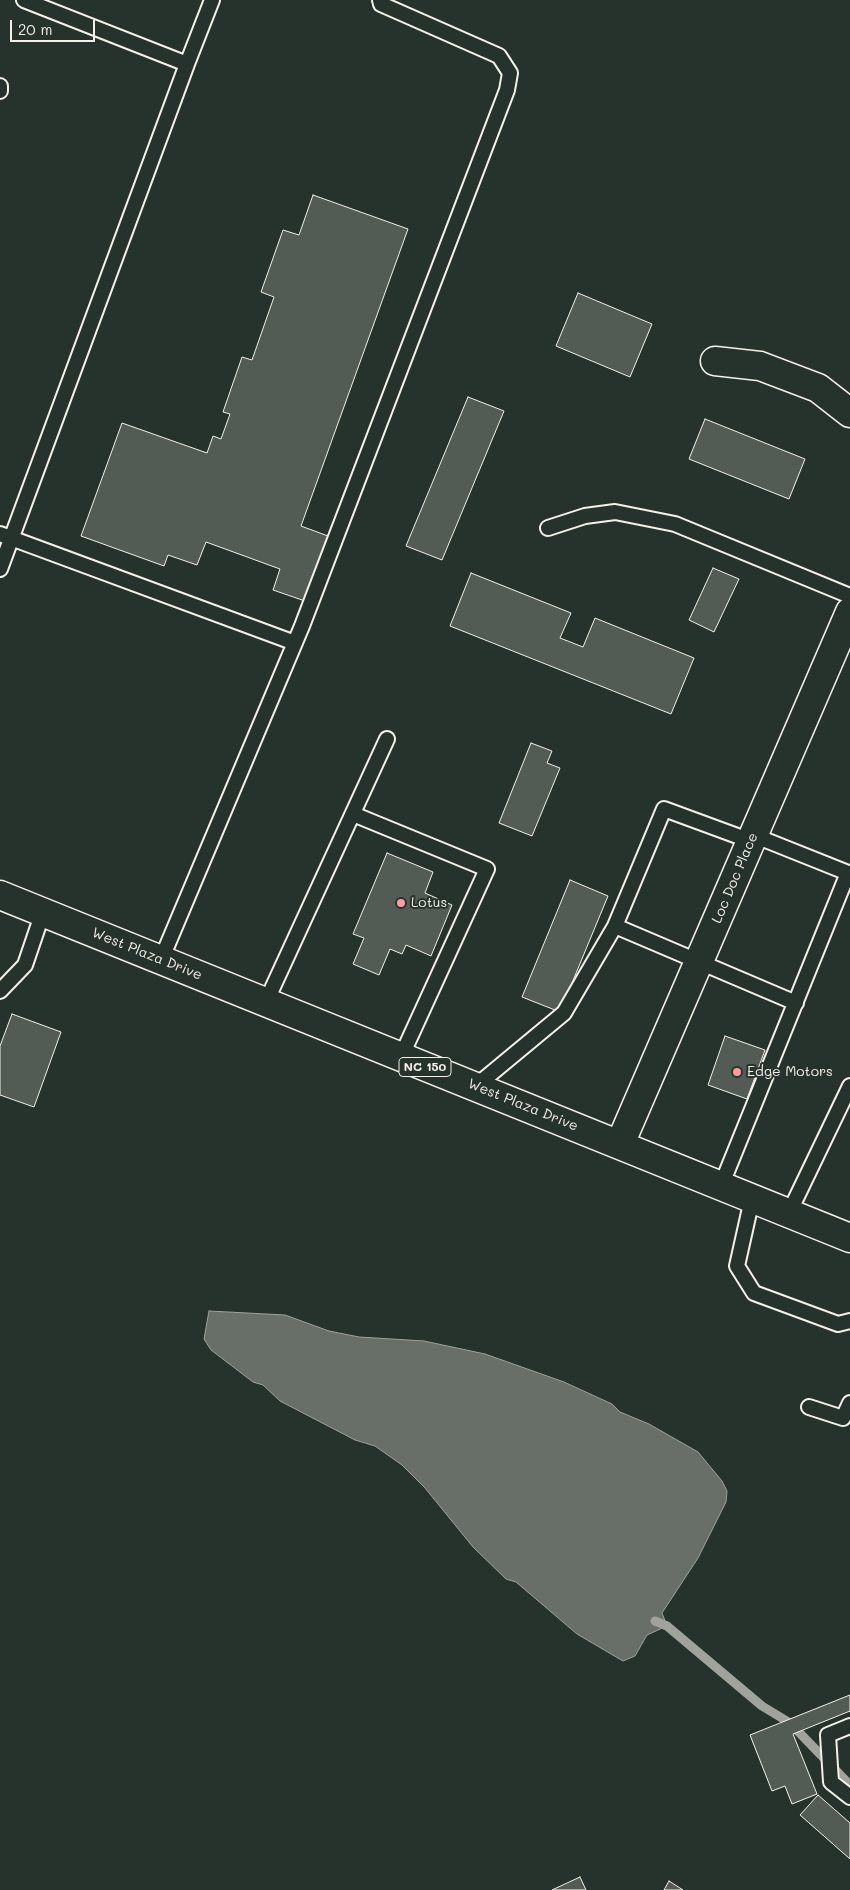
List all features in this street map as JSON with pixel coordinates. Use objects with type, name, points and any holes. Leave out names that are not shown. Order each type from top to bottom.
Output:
[{"type":"main road","points":[[715,361],[760,366],[818,388],[850,413]]},
{"type":"main road","name":"Loc Doc Place","points":[[620,1144],[850,612]]},
{"type":"main road","name":"West Plaza Drive","points":[[0,895],[850,1238]]},
{"type":"lane","points":[[24,0],[187,64]]},
{"type":"lane","points":[[0,568],[6,536],[212,0]]},
{"type":"lane","points":[[162,960],[295,643],[507,90],[510,73],[499,56],[381,4],[380,0]]},
{"type":"lane","points":[[0,86],[0,91]]},
{"type":"lane","points":[[548,528],[585,516],[614,512],[675,524],[850,596]]},
{"type":"lane","points":[[6,536],[295,643]]},
{"type":"lane","points":[[266,1002],[388,739]]},
{"type":"lane","points":[[476,1086],[564,1012],[615,926],[664,810],[752,838],[848,873],[721,1186]]},
{"type":"lane","points":[[353,814],[488,869],[401,1058]]},
{"type":"lane","points":[[2,986],[24,965],[43,912]]},
{"type":"lane","points":[[615,926],[796,1003]]},
{"type":"lane","points":[[789,1213],[846,1106],[850,1086]]},
{"type":"lane","points":[[752,1198],[738,1266],[754,1294],[838,1324],[850,1321]]},
{"type":"lane","points":[[809,1407],[843,1418],[850,1403]]},
{"type":"lane","points":[[850,1726],[828,1734],[831,1782],[850,1797]]},
{"type":"shaded area","points":[[209,1311],[285,1315],[329,1331],[359,1337],[424,1341],[485,1354],[564,1382],[612,1404],[620,1412],[649,1424],[698,1452],[722,1481],[727,1491],[726,1502],[698,1558],[662,1613],[667,1626],[647,1635],[635,1656],[623,1661],[577,1634],[516,1582],[506,1579],[473,1547],[425,1488],[402,1465],[375,1446],[355,1440],[280,1401],[263,1385],[253,1382],[211,1350],[204,1339]]},
{"type":"building","points":[[313,195],[408,229],[301,526],[328,536],[305,601],[273,590],[280,569],[206,542],[197,565],[168,555],[164,566],[81,536],[122,423],[207,453],[213,436],[221,439],[230,414],[223,412],[242,357],[252,360],[274,297],[261,292],[283,230],[299,235]]},
{"type":"building","points":[[578,293],[652,324],[630,377],[556,346]]},
{"type":"building","points":[[468,397],[504,411],[442,560],[406,546]]},
{"type":"building","points":[[705,419],[805,459],[789,499],[689,459]]},
{"type":"building","points":[[713,568],[739,579],[714,632],[689,620]]},
{"type":"building","points":[[471,573],[571,613],[560,638],[583,647],[595,618],[694,658],[671,714],[450,626]]},
{"type":"building","points":[[531,743],[552,751],[547,763],[560,768],[532,836],[499,823]]},
{"type":"building","points":[[387,853],[433,872],[425,893],[452,905],[431,956],[406,945],[402,954],[390,949],[379,975],[353,964],[364,938],[353,934]]},
{"type":"building","points":[[570,880],[608,896],[560,1012],[522,997]]},
{"type":"building","points":[[12,1014],[61,1032],[34,1107],[0,1095],[0,1046]]},
{"type":"building","points":[[725,1036],[765,1050],[747,1099],[708,1085]]},
{"type":"building","points":[[850,1695],[850,1711],[793,1734],[817,1794],[792,1804],[785,1786],[772,1791],[750,1735]]},
{"type":"building","points":[[818,1795],[850,1823],[850,1859],[800,1815]]},
{"type":"building","points":[[580,1877],[586,1890],[552,1890]]},
{"type":"building","points":[[669,1881],[683,1890],[664,1890]]},
{"type":"waterway","points":[[655,1621],[667,1626],[762,1706],[790,1723],[850,1785]]},
{"type":"place","name":"Lotus","points":[[401,903]]},
{"type":"place","name":"Edge Motors","points":[[737,1072]]}]
